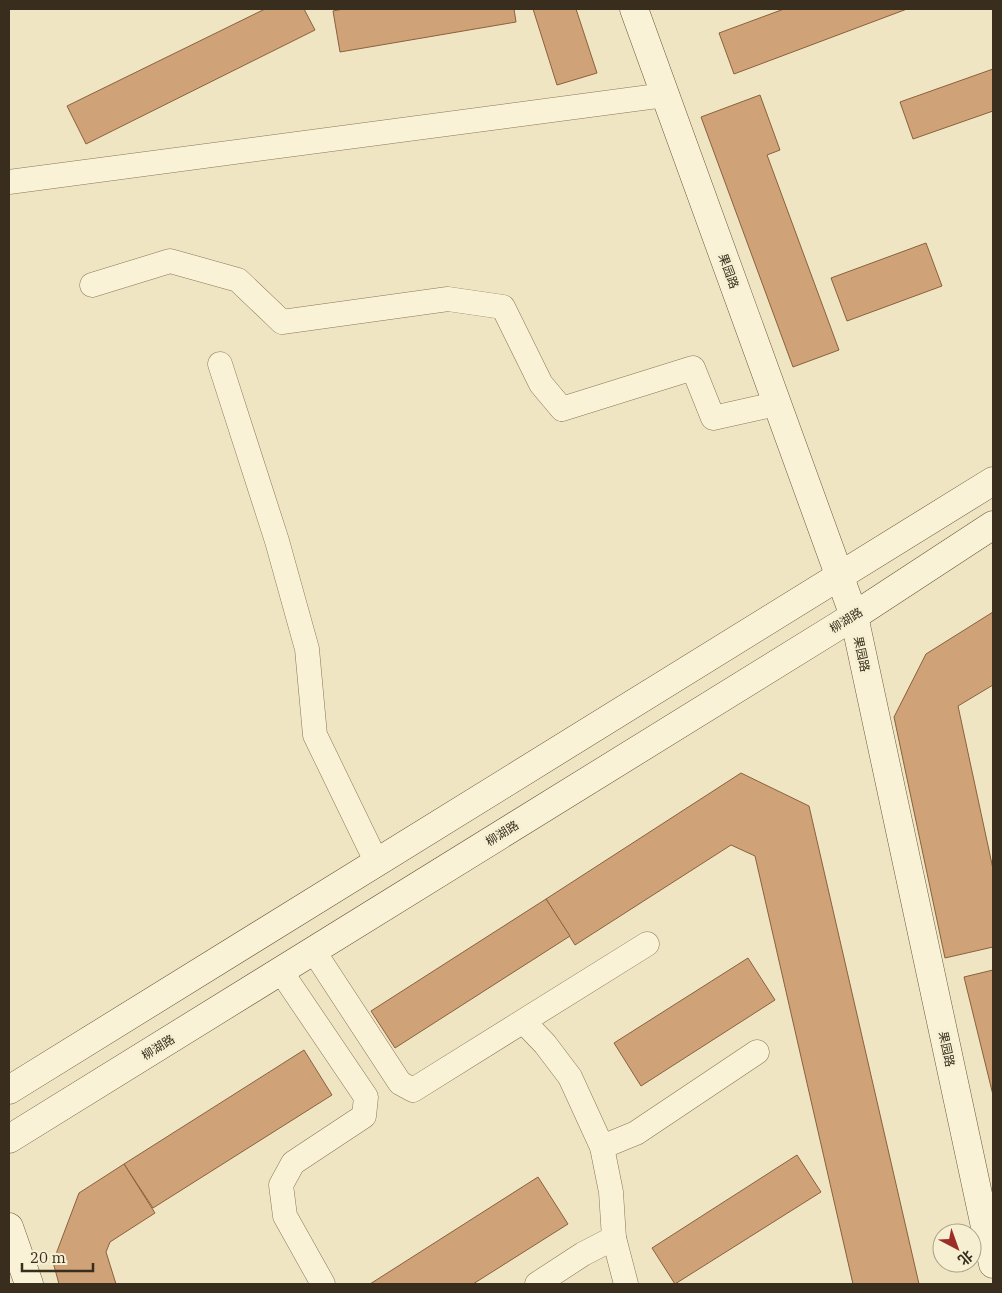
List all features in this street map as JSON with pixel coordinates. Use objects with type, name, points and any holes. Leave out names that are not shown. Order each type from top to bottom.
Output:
[{"type":"main road","name":"果园路","points":[[634,9],[854,616],[993,1264]]},
{"type":"main road","points":[[9,1090],[993,481]]},
{"type":"main road","name":"柳湖路","points":[[9,1139],[854,616],[993,525]]},
{"type":"main road","points":[[9,1227],[29,1284]]},
{"type":"street","points":[[9,182],[665,95]]},
{"type":"street","points":[[92,285],[170,261],[238,280],[282,322],[448,299],[503,307],[541,384],[562,409],[692,368],[714,418],[776,404]]},
{"type":"street","points":[[220,364],[277,541],[307,649],[315,736],[376,863]]},
{"type":"street","points":[[312,950],[400,1083],[413,1090],[647,944]]},
{"type":"street","points":[[280,970],[366,1097],[364,1116],[293,1163],[281,1185],[285,1216],[323,1284]]},
{"type":"street","points":[[524,1022],[545,1044],[570,1077],[602,1147],[611,1192],[614,1238],[626,1284]]},
{"type":"street","points":[[602,1147],[636,1133],[757,1052]]},
{"type":"street","points":[[537,1284],[583,1254],[614,1238]]},
{"type":"building","points":[[265,9],[304,9],[315,30],[86,144],[67,106]]},
{"type":"building","points":[[343,9],[514,9],[516,22],[340,52],[333,11]]},
{"type":"building","points":[[533,9],[576,9],[597,73],[557,85]]},
{"type":"building","points":[[784,9],[907,9],[734,74],[719,33]]},
{"type":"building","points":[[993,69],[993,111],[913,139],[900,102]]},
{"type":"building","points":[[760,95],[780,150],[767,155],[839,350],[793,367],[701,117]]},
{"type":"building","points":[[926,243],[942,286],[847,321],[831,278]]},
{"type":"building","points":[[993,612],[993,685],[958,706],[993,869],[993,947],[945,958],[894,717],[926,654]]},
{"type":"building","points":[[741,773],[809,806],[919,1284],[853,1284],[755,856],[731,845],[575,945],[546,899]]},
{"type":"building","points":[[546,899],[570,936],[395,1048],[371,1011]]},
{"type":"building","points":[[748,958],[775,1000],[641,1086],[614,1043]]},
{"type":"building","points":[[993,970],[993,1095],[964,977]]},
{"type":"building","points":[[304,1050],[332,1095],[153,1208],[124,1164]]},
{"type":"building","points":[[797,1155],[821,1192],[675,1284],[652,1248]]},
{"type":"building","points":[[124,1164],[155,1213],[110,1242],[106,1252],[116,1284],[59,1284],[53,1262],[79,1193]]},
{"type":"building","points":[[538,1177],[568,1224],[473,1284],[370,1284]]}]
